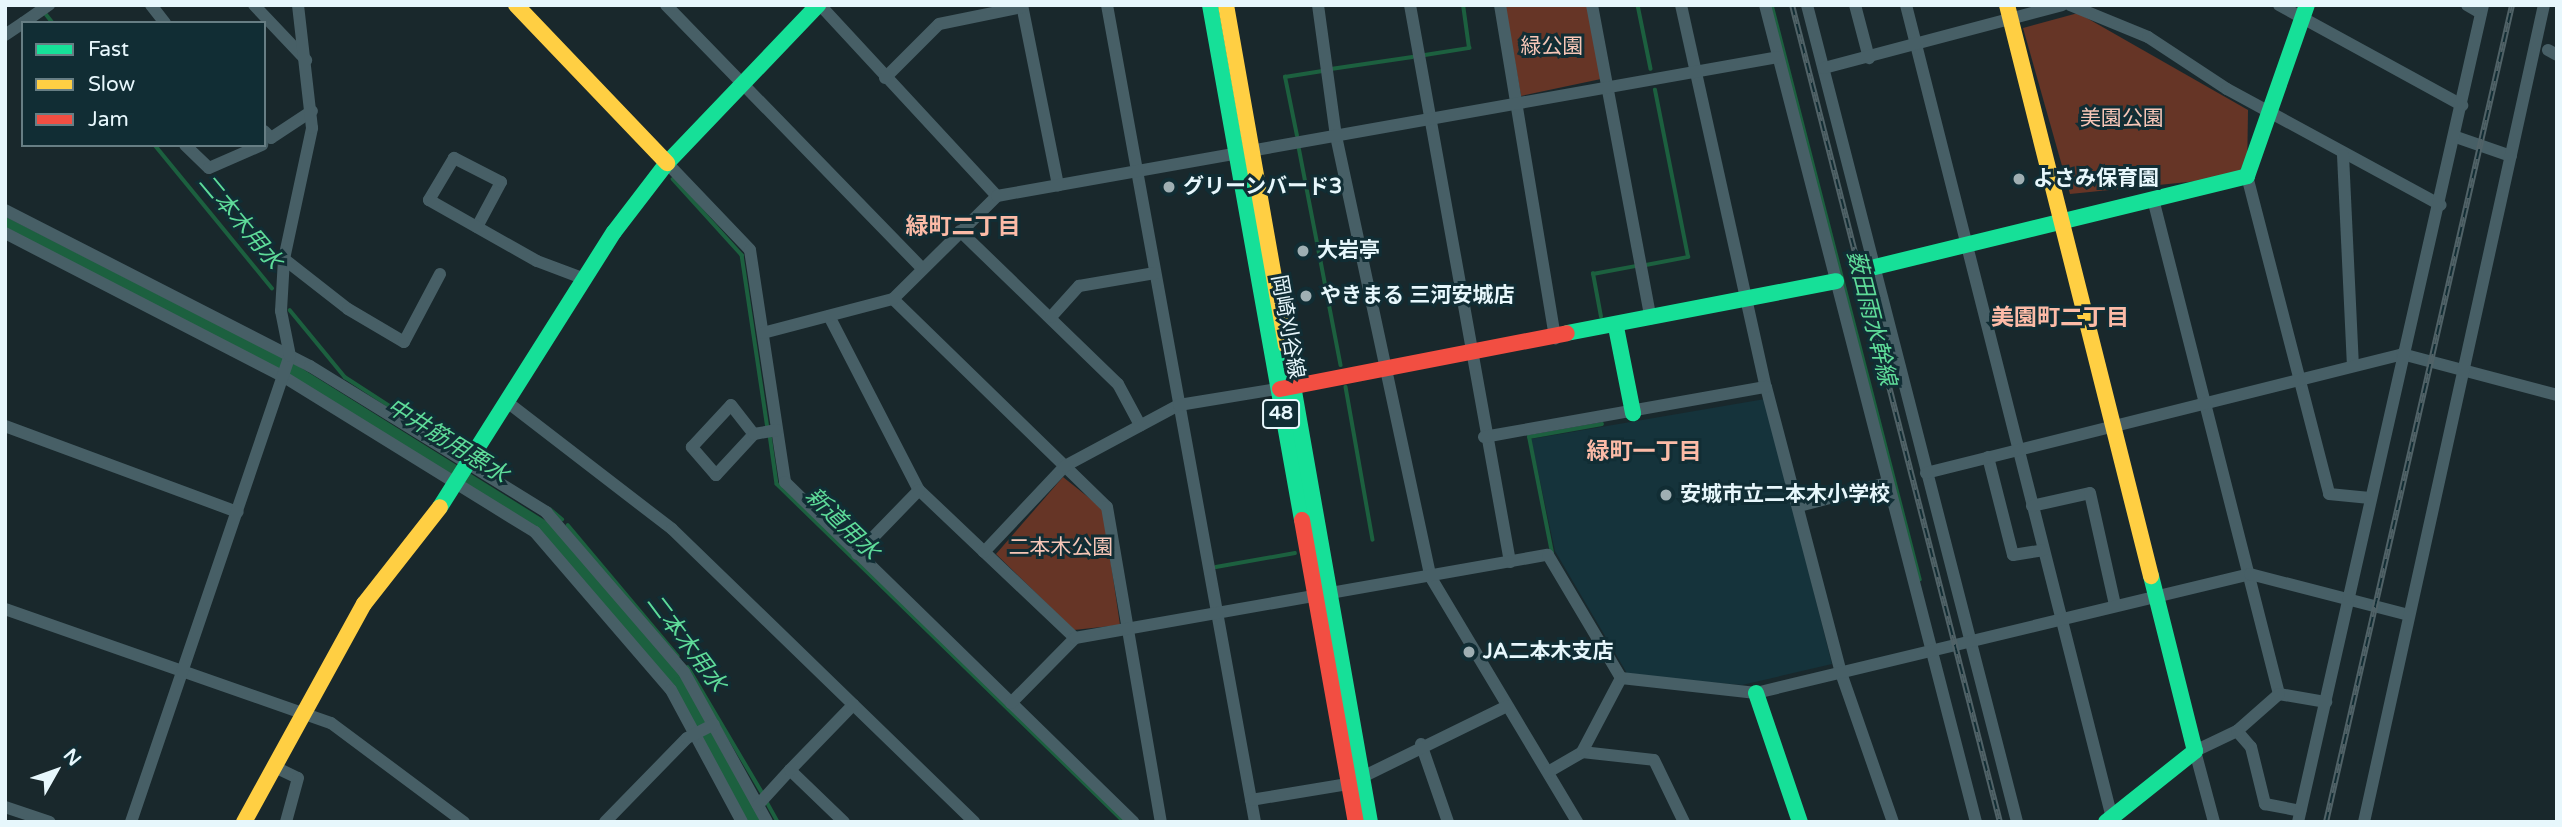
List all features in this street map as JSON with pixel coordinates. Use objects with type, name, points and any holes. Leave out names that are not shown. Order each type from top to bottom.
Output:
[{"type":"street","points":[[152,5],[164,21]]},
{"type":"street","points":[[254,5],[306,60]]},
{"type":"street","points":[[131,822],[290,356],[282,311],[284,259],[312,111],[298,5]]},
{"type":"street","points":[[516,5],[750,250],[763,333],[767,432],[785,482],[1134,822]]},
{"type":"street","points":[[666,5],[923,269]]},
{"type":"street","points":[[244,822],[365,604],[464,476],[511,405],[582,278],[667,163],[819,5],[997,196]]},
{"type":"street","points":[[1107,5],[1255,822]]},
{"type":"street","name":"岡崎刈谷線","points":[[1210,5],[1243,151],[1323,595],[1355,780],[1356,822]]},
{"type":"street","name":"岡崎刈谷線","points":[[1226,5],[1243,151]]},
{"type":"street","points":[[1318,5],[1336,135],[1430,576],[1577,822]]},
{"type":"street","points":[[1410,5],[1427,120],[1510,562]]},
{"type":"street","points":[[1500,5],[1512,104],[1555,338]]},
{"type":"street","points":[[1592,5],[1651,319]]},
{"type":"street","points":[[1681,5],[1766,387],[1840,670],[1893,822]]},
{"type":"street","points":[[1765,5],[1976,822]]},
{"type":"street","points":[[1807,5],[2017,822]]},
{"type":"street","points":[[1855,5],[1869,58]]},
{"type":"street","points":[[1906,5],[2110,820],[2194,751],[2237,731],[2278,694]]},
{"type":"street","points":[[1824,68],[1918,47],[2009,13],[2062,5]]},
{"type":"street","points":[[2070,5],[2148,37],[2267,112],[2441,205]]},
{"type":"street","points":[[2279,5],[2304,11],[2462,105]]},
{"type":"street","points":[[2237,731],[2251,747],[2265,804],[2299,816],[2402,354],[2456,137],[2482,9],[2467,5]]},
{"type":"street","points":[[2364,822],[2406,614],[2467,372],[2544,5]]},
{"type":"street","points":[[885,78],[939,24],[1022,6],[1058,185]]},
{"type":"street","points":[[26,21],[43,7]]},
{"type":"street","points":[[2304,11],[2247,176],[2329,494],[2370,498]]},
{"type":"street","points":[[2009,13],[2113,424],[2160,593],[2194,751],[2214,822]]},
{"type":"street","points":[[5,35],[21,24]]},
{"type":"street","points":[[763,333],[893,299],[997,196],[1778,57]]},
{"type":"street","points":[[266,139],[312,111]]},
{"type":"street","points":[[2456,137],[2511,156]]},
{"type":"street","points":[[187,147],[209,167],[250,147]]},
{"type":"street","points":[[2343,155],[2353,364]]},
{"type":"street","points":[[477,227],[501,182],[454,158],[429,200],[477,227],[582,278]]},
{"type":"street","points":[[1875,267],[2247,176]]},
{"type":"street","points":[[2153,199],[2203,401],[2250,574],[2278,694]]},
{"type":"street","points":[[5,210],[290,356],[464,476],[536,532],[671,690],[742,822]]},
{"type":"street","points":[[960,231],[1118,384],[1140,425]]},
{"type":"street","points":[[5,233],[558,523],[684,672],[767,822]]},
{"type":"street","points":[[284,259],[348,309],[404,342],[440,274]]},
{"type":"street","points":[[1051,317],[1079,286],[1156,274]]},
{"type":"street","points":[[984,552],[1065,466],[1179,405],[1616,327],[1836,281]]},
{"type":"street","points":[[893,299],[1107,507],[1131,629],[1161,822]]},
{"type":"street","points":[[829,316],[919,491],[1074,638]]},
{"type":"street","points":[[1616,327],[1633,413]]},
{"type":"street","points":[[1926,473],[2298,377],[2402,354],[2557,395]]},
{"type":"street","points":[[1485,438],[1766,387]]},
{"type":"street","points":[[511,405],[672,529],[974,822]]},
{"type":"street","points":[[731,405],[767,432],[716,475],[692,447],[731,405]]},
{"type":"street","points":[[5,426],[238,512]]},
{"type":"street","points":[[1989,457],[2014,555],[2043,550]]},
{"type":"street","points":[[1799,506],[1887,483]]},
{"type":"street","points":[[857,554],[919,491]]},
{"type":"street","points":[[2032,506],[2090,493],[2115,605]]},
{"type":"street","points":[[1011,703],[1074,638],[1548,555],[1621,678]]},
{"type":"street","points":[[1621,678],[1756,693],[1929,647],[1973,643],[2160,593],[2250,574],[2406,614]]},
{"type":"street","points":[[5,609],[331,723],[464,822]]},
{"type":"street","points":[[1548,772],[1582,752],[1621,678]]},
{"type":"street","points":[[1756,693],[1800,822]]},
{"type":"street","points":[[2278,694],[2326,702]]},
{"type":"street","points":[[758,804],[853,705]]},
{"type":"street","points":[[1251,800],[1355,780],[1421,744],[1507,706]]},
{"type":"street","points":[[605,822],[695,734],[713,724]]},
{"type":"street","points":[[1421,744],[1448,822]]},
{"type":"street","points":[[1582,752],[1654,760],[1684,822]]},
{"type":"street","points":[[275,767],[298,778],[286,822]]},
{"type":"street","points":[[790,770],[844,822]]},
{"type":"street","name":"岡崎刈谷線","points":[[1355,780],[1370,822]]},
{"type":"street","points":[[5,807],[50,822]]},
{"type":"shaded area","name":"安城市立二本木小学校","points":[[1765,399],[1832,664],[1742,685],[1628,675],[1555,551],[1531,439]]},
{"type":"green space","name":"緑公園","points":[[1505,5],[1587,5],[1601,79],[1521,96]]},
{"type":"green space","name":"美園公園","points":[[2078,13],[2248,110],[2247,176],[2070,194],[2023,28]]},
{"type":"green space","name":"二本木公園","points":[[1063,477],[1103,509],[1120,625],[1074,630],[996,554]]},
{"type":"waterway","points":[[1425,55],[1469,48],[1463,5]]},
{"type":"waterway","points":[[1638,5],[1651,69]]},
{"type":"waterway","name":"薮田雨水幹線","points":[[1772,5],[1920,579]]},
{"type":"waterway","name":"二本木用水","points":[[46,14],[51,21]]},
{"type":"waterway","points":[[1331,69],[1412,57]]},
{"type":"waterway","points":[[1297,136],[1285,77],[1321,71]]},
{"type":"waterway","points":[[1646,265],[1688,257],[1655,90]]},
{"type":"waterway","name":"二本木用水","points":[[157,147],[272,288]]},
{"type":"waterway","points":[[1299,147],[1341,365]]},
{"type":"waterway","name":"新道用水","points":[[673,179],[742,255],[768,428]]},
{"type":"waterway","name":"中井筋用悪水","points":[[5,223],[295,371],[546,528],[679,683],[755,822]]},
{"type":"waterway","points":[[1601,317],[1593,274],[1636,266]]},
{"type":"waterway","name":"二本木用水","points":[[290,310],[345,377],[450,445]]},
{"type":"waterway","points":[[1346,387],[1373,540]]},
{"type":"waterway","points":[[1552,553],[1529,437],[1602,424]]},
{"type":"waterway","name":"新道用水","points":[[770,435],[777,484],[1124,822]]},
{"type":"waterway","name":"二本木用水","points":[[550,509],[562,519]]},
{"type":"waterway","name":"二本木用水","points":[[568,525],[678,656]]},
{"type":"waterway","points":[[1216,567],[1295,553]]},
{"type":"waterway","name":"二本木用水","points":[[688,667],[762,792]]},
{"type":"waterway","name":"二本木用水","points":[[767,802],[778,822]]},
{"type":"railway","points":[[1792,5],[2000,822]]},
{"type":"railway","points":[[2326,822],[2512,5]]},
{"type":"traffic: fast","points":[[440,507],[614,232],[667,163],[818,5]]},
{"type":"traffic: fast","points":[[1210,5],[1302,520]]},
{"type":"traffic: fast","points":[[1875,267],[2247,176],[2307,5]]},
{"type":"traffic: fast","points":[[1567,333],[1836,281]]},
{"type":"traffic: fast","points":[[1616,327],[1633,413]]},
{"type":"traffic: fast","points":[[1286,346],[1370,822]]},
{"type":"traffic: fast","points":[[2106,822],[2195,751],[2151,576]]},
{"type":"traffic: fast","points":[[1756,693],[1800,822]]},
{"type":"traffic: slow","points":[[516,5],[667,163]]},
{"type":"traffic: slow","points":[[1226,5],[1286,346]]},
{"type":"traffic: slow","points":[[2007,5],[2151,576]]},
{"type":"traffic: slow","points":[[244,822],[364,604],[440,507]]},
{"type":"traffic: jam","points":[[1280,389],[1567,333]]},
{"type":"traffic: jam","points":[[1302,520],[1356,822]]},
{"type":"place","name":"よさみ保育園","points":[[2019,179]]},
{"type":"place","name":"グリーンバード3","points":[[1169,187]]},
{"type":"place","name":"大岩亭","points":[[1303,251]]},
{"type":"place","name":"やきまる 三河安城店","points":[[1306,296]]},
{"type":"place","name":"安城市立二本木小学校","points":[[1666,495]]},
{"type":"place","name":"JA二本木支店","points":[[1469,652]]},
{"type":"district","name":"緑町二丁目","points":[[963,227]]},
{"type":"district","name":"美園町二丁目","points":[[2060,318]]},
{"type":"district","name":"緑町一丁目","points":[[1644,452]]}]
